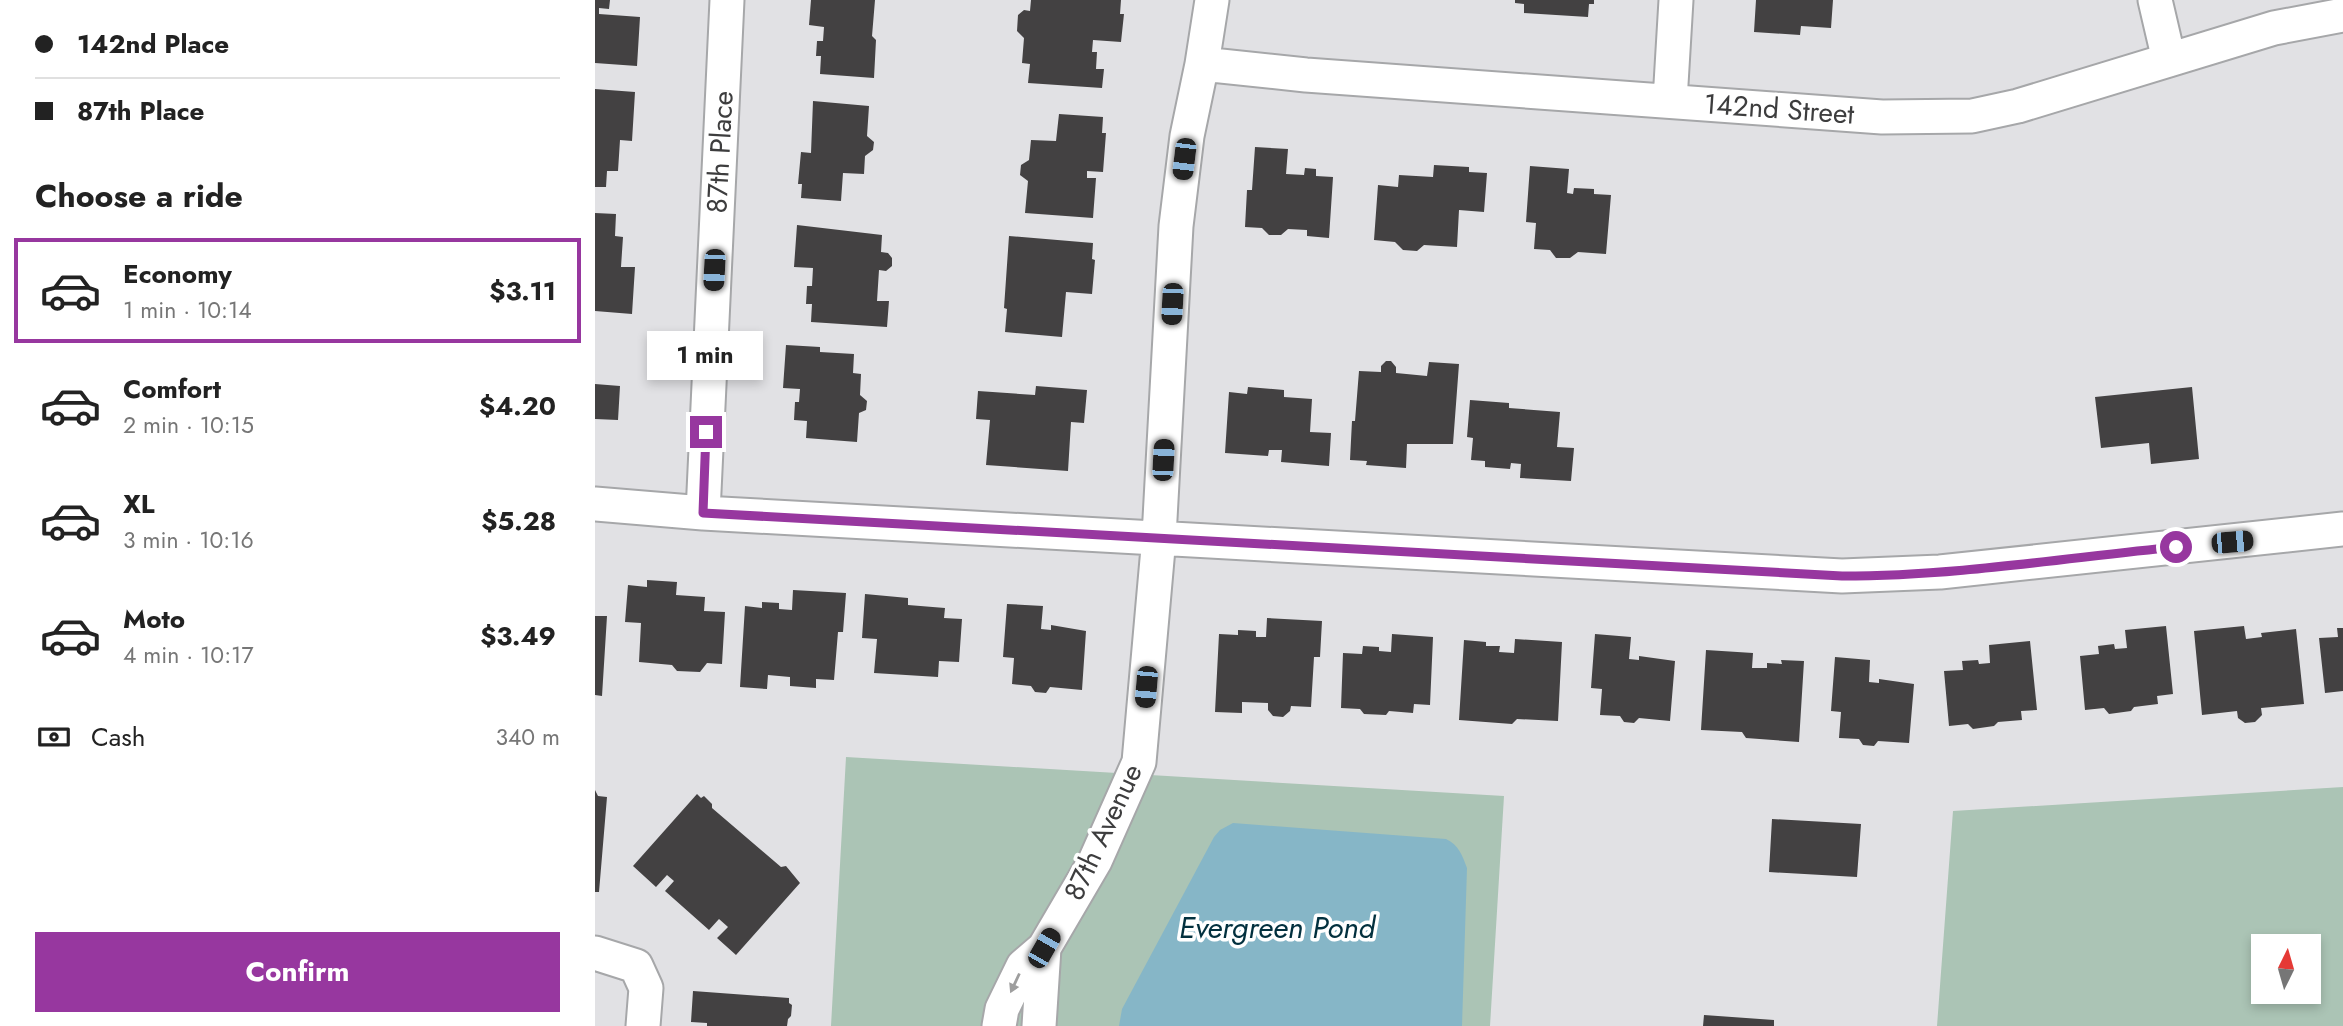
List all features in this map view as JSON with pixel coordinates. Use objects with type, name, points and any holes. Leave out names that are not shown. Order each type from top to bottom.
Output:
[{"type":"street","name":"87th Place","points":[[703,513],[727,0]]},
{"type":"street","name":"87th Avenue","points":[[1044,948],[1095,861],[1139,762],[1159,537],[1176,226],[1187,136],[1212,0]]},
{"type":"street","points":[[1669,101],[1676,0]]},
{"type":"street","points":[[2155,0],[2169,60]]},
{"type":"street","name":"142nd Street","points":[[1202,64],[1306,75],[1881,117],[1972,116],[2018,106],[2274,28],[2343,15]]},
{"type":"street","points":[[595,505],[1829,575],[1897,576],[2343,529]]},
{"type":"street","points":[[999,1026],[1002,1009],[1023,966],[1044,948]]},
{"type":"street","points":[[1038,1026],[1044,948]]},
{"type":"street","points":[[595,953],[636,966],[646,988],[643,1026]]},
{"type":"green space","points":[[846,757],[1504,796],[1490,1026],[831,1026]]},
{"type":"green space","points":[[2343,787],[2343,1026],[1937,1026],[1953,811]]},
{"type":"water","name":"Evergreen Pond","points":[[1233,823],[1446,839],[1454,844],[1467,868],[1462,1026],[1119,1026],[1122,1009],[1214,837]]},
{"type":"building","points":[[595,0],[610,0],[609,9],[599,8],[599,14],[640,17],[637,66],[595,63]]},
{"type":"building","points":[[811,0],[875,0],[872,36],[876,40],[874,78],[820,74],[821,56],[816,56],[817,41],[823,41],[824,27],[809,25]]},
{"type":"building","points":[[1031,0],[1121,0],[1120,14],[1124,14],[1121,42],[1093,40],[1092,52],[1097,52],[1096,69],[1104,69],[1102,88],[1028,83],[1030,64],[1022,63],[1024,38],[1017,31],[1018,15],[1024,10],[1030,11]]},
{"type":"building","points":[[1515,0],[1594,0],[1594,4],[1589,4],[1588,17],[1524,13],[1524,4],[1515,3]]},
{"type":"building","points":[[1756,0],[1833,0],[1831,28],[1801,26],[1800,35],[1754,32]]},
{"type":"building","points":[[595,89],[635,92],[632,141],[620,140],[618,171],[607,171],[606,187],[595,187]]},
{"type":"building","points":[[813,101],[869,106],[867,136],[874,142],[873,150],[865,156],[864,174],[843,173],[841,201],[801,198],[802,184],[798,184],[801,152],[811,153]]},
{"type":"building","points":[[1059,114],[1103,117],[1102,133],[1106,133],[1103,172],[1087,171],[1087,178],[1096,178],[1093,218],[1025,213],[1028,181],[1020,175],[1021,165],[1029,160],[1031,140],[1056,141]]},
{"type":"building","points":[[1255,147],[1288,149],[1286,174],[1304,175],[1305,168],[1316,169],[1316,176],[1333,177],[1329,238],[1307,236],[1307,230],[1288,229],[1281,235],[1269,235],[1262,228],[1245,227],[1247,190],[1252,190]]},
{"type":"building","points":[[1434,165],[1469,167],[1469,172],[1487,173],[1484,212],[1459,210],[1457,247],[1424,245],[1417,251],[1403,250],[1395,242],[1374,240],[1378,185],[1398,187],[1399,175],[1433,177]]},
{"type":"building","points":[[1530,166],[1569,169],[1567,193],[1573,194],[1574,188],[1594,189],[1594,194],[1611,195],[1606,254],[1578,252],[1570,258],[1556,258],[1550,250],[1534,249],[1536,223],[1526,222]]},
{"type":"building","points":[[595,213],[616,214],[615,236],[623,237],[621,267],[635,267],[632,314],[595,311]]},
{"type":"building","points":[[797,225],[882,235],[881,252],[888,253],[892,258],[892,266],[886,271],[879,270],[877,301],[889,301],[887,327],[811,322],[812,304],[806,304],[807,286],[812,286],[813,268],[794,267]]},
{"type":"building","points":[[1009,236],[1093,243],[1092,259],[1095,260],[1092,294],[1066,292],[1062,337],[1005,332]]},
{"type":"building","points":[[786,345],[820,347],[820,352],[854,354],[853,373],[861,374],[860,395],[867,401],[866,410],[859,413],[857,442],[806,438],[807,421],[794,420],[795,402],[799,402],[800,389],[783,388]]},
{"type":"building","points":[[1386,361],[1391,361],[1396,367],[1396,373],[1427,376],[1429,362],[1459,364],[1453,444],[1407,444],[1406,468],[1366,465],[1367,461],[1350,460],[1359,371],[1381,372],[1381,366]]},
{"type":"building","points":[[595,384],[620,386],[618,420],[595,419]]},
{"type":"building","points":[[1036,386],[1087,390],[1084,423],[1071,422],[1068,471],[986,465],[990,420],[976,419],[978,391],[1035,395]]},
{"type":"building","points":[[1248,387],[1284,390],[1284,397],[1312,399],[1310,432],[1331,433],[1329,466],[1281,462],[1282,450],[1269,450],[1268,456],[1225,453],[1229,392],[1247,394]]},
{"type":"building","points":[[2192,387],[2199,459],[2151,464],[2149,443],[2101,448],[2095,397]]},
{"type":"building","points":[[1470,400],[1509,403],[1509,408],[1560,412],[1557,447],[1574,448],[1571,481],[1520,478],[1521,464],[1511,463],[1510,469],[1485,467],[1485,461],[1471,460],[1473,438],[1467,437]]},
{"type":"building","points":[[647,580],[677,582],[676,595],[705,597],[704,611],[725,612],[722,664],[707,663],[700,672],[677,671],[672,665],[639,662],[641,623],[625,622],[628,585],[647,587]]},
{"type":"building","points":[[793,590],[846,593],[843,632],[838,632],[834,680],[816,679],[816,688],[790,686],[790,677],[768,675],[767,689],[740,687],[745,606],[762,608],[762,602],[779,603],[779,609],[792,610]]},
{"type":"building","points":[[865,594],[908,598],[908,605],[945,608],[944,618],[962,619],[959,662],[939,661],[938,677],[874,673],[877,639],[862,638]]},
{"type":"building","points":[[1007,604],[1043,606],[1041,629],[1051,630],[1051,625],[1086,631],[1082,690],[1050,687],[1046,693],[1035,692],[1031,686],[1012,684],[1014,658],[1003,657]]},
{"type":"building","points":[[595,616],[607,616],[602,696],[595,695]]},
{"type":"building","points":[[1267,618],[1322,621],[1320,657],[1314,657],[1311,707],[1291,706],[1290,711],[1283,717],[1273,716],[1268,710],[1268,703],[1242,702],[1242,713],[1215,712],[1219,634],[1238,635],[1238,630],[1256,631],[1256,637],[1266,637]]},
{"type":"building","points":[[2166,626],[2173,694],[2157,696],[2158,704],[2134,707],[2131,711],[2109,714],[2104,708],[2085,710],[2080,656],[2099,654],[2098,646],[2114,644],[2115,649],[2127,648],[2125,630]]},
{"type":"building","points":[[2244,626],[2246,639],[2262,637],[2261,633],[2296,629],[2304,704],[2261,708],[2262,715],[2255,722],[2245,723],[2238,718],[2237,711],[2202,715],[2194,631]]},
{"type":"building","points":[[2337,628],[2343,628],[2343,691],[2325,693],[2319,638],[2338,637]]},
{"type":"building","points":[[1392,634],[1433,637],[1430,705],[1414,704],[1413,713],[1389,711],[1386,715],[1364,714],[1360,709],[1341,708],[1343,653],[1362,654],[1363,646],[1379,647],[1379,651],[1391,652]]},
{"type":"building","points":[[1595,634],[1631,637],[1629,659],[1639,660],[1639,656],[1675,661],[1670,721],[1639,718],[1634,723],[1624,722],[1620,716],[1600,715],[1602,689],[1591,688]]},
{"type":"building","points":[[1515,639],[1562,642],[1558,721],[1517,719],[1512,724],[1459,720],[1464,640],[1486,642],[1486,646],[1500,646],[1499,652],[1514,653]]},
{"type":"building","points":[[2030,641],[2037,710],[2021,711],[2022,720],[1998,722],[1994,726],[1973,729],[1968,724],[1949,726],[1944,671],[1963,670],[1962,661],[1978,660],[1979,664],[1990,663],[1989,645]]},
{"type":"building","points":[[1706,650],[1753,653],[1752,668],[1767,668],[1767,663],[1782,664],[1781,660],[1804,661],[1799,742],[1746,738],[1742,732],[1701,730]]},
{"type":"building","points":[[1835,657],[1870,660],[1869,682],[1879,683],[1879,679],[1914,684],[1909,743],[1878,741],[1874,746],[1863,745],[1859,739],[1839,738],[1841,712],[1831,711]]},
{"type":"building","points":[[595,790],[598,796],[607,797],[599,892],[595,892]]},
{"type":"building","points":[[697,794],[701,798],[704,796],[712,804],[712,808],[781,867],[786,866],[800,883],[736,955],[717,938],[728,927],[719,919],[709,930],[665,891],[674,881],[667,875],[656,887],[633,866]]},
{"type":"building","points":[[1772,819],[1861,824],[1857,877],[1769,872]]},
{"type":"building","points":[[693,991],[789,998],[792,1005],[791,1016],[787,1026],[707,1026],[707,1023],[691,1022]]},
{"type":"building","points":[[1704,1015],[1774,1020],[1774,1026],[1703,1026]]},
{"type":"route","points":[[706,432],[703,513],[1842,576],[1897,576],[2176,547]]}]
